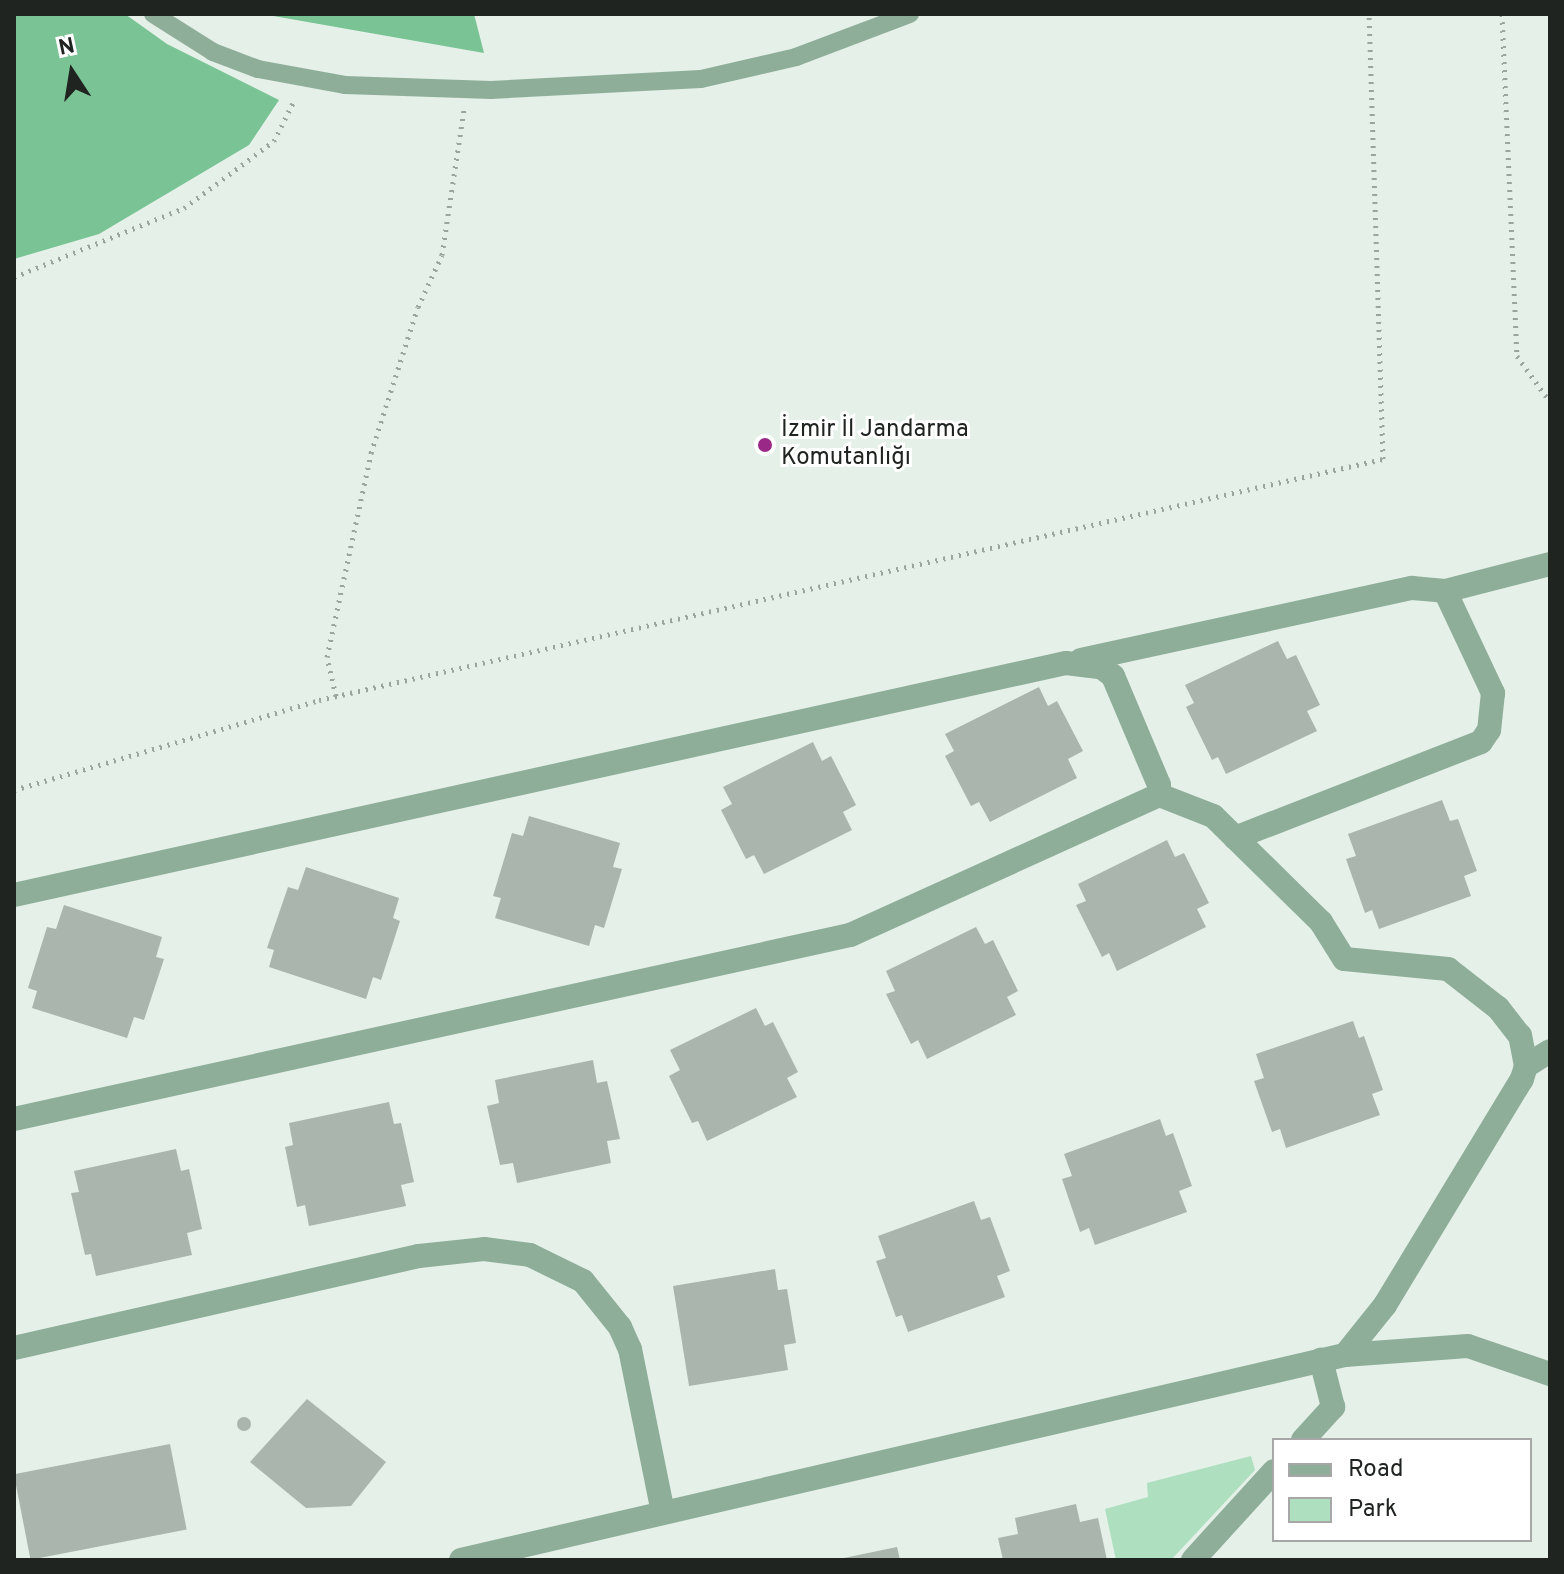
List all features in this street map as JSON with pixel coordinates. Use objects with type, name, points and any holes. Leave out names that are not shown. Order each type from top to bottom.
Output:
[{"type":"street","points":[[14,895],[1412,588],[1445,591],[1550,564]]},
{"type":"street","points":[[1235,838],[1481,742],[1489,730],[1493,693],[1445,591]]},
{"type":"street","points":[[1066,663],[1101,667],[1113,676],[1155,770],[1159,795]]},
{"type":"street","points":[[14,1119],[850,935],[1159,795],[1213,816],[1321,922],[1344,959],[1448,969],[1498,1008],[1520,1036],[1526,1066]]},
{"type":"street","points":[[1305,1438],[1333,1407],[1333,1358],[1393,1292],[1526,1066],[1550,1051]]},
{"type":"street","points":[[14,1348],[419,1256],[484,1249],[530,1255],[583,1281],[620,1327],[630,1349],[663,1513]]},
{"type":"street","points":[[461,1560],[1333,1358],[1468,1346],[1550,1374]]},
{"type":"street","points":[[1193,1560],[1272,1473]]},
{"type":"lane","points":[[153,14],[213,52],[258,69],[345,85],[468,90],[591,89],[701,79],[796,57],[910,14]]},
{"type":"path","points":[[14,790],[336,696],[1383,459],[1369,14]]},
{"type":"path","points":[[1502,14],[1517,356],[1550,402]]},
{"type":"path","points":[[14,277],[184,208],[236,173],[274,141],[305,78]]},
{"type":"path","points":[[336,696],[327,657],[371,453],[418,307],[442,255],[468,90]]},
{"type":"green space","points":[[14,14],[125,14],[167,44],[279,100],[249,145],[99,234],[14,259]]},
{"type":"green space","points":[[262,14],[474,14],[484,53]]},
{"type":"green space","points":[[1251,1456],[1255,1470],[1171,1560],[1116,1560],[1105,1509],[1148,1497],[1147,1483]]},
{"type":"building","points":[[1278,641],[1287,659],[1296,655],[1320,705],[1307,711],[1317,731],[1226,774],[1218,757],[1212,760],[1186,707],[1194,703],[1185,685]]},
{"type":"building","points":[[1039,687],[1048,706],[1057,701],[1083,751],[1068,759],[1077,778],[990,822],[979,802],[971,806],[945,756],[954,751],[945,734]]},
{"type":"building","points":[[813,742],[822,761],[831,756],[856,805],[843,812],[852,830],[764,874],[754,855],[746,859],[721,810],[732,804],[723,787]]},
{"type":"building","points":[[1442,800],[1450,821],[1458,819],[1477,871],[1464,876],[1471,896],[1379,929],[1372,910],[1365,913],[1346,859],[1356,856],[1348,834]]},
{"type":"building","points":[[529,816],[620,843],[613,867],[622,869],[604,928],[595,925],[589,946],[495,918],[501,898],[493,896],[512,833],[523,836]]},
{"type":"building","points":[[1167,840],[1175,857],[1184,853],[1209,903],[1197,909],[1206,927],[1117,971],[1109,953],[1102,957],[1076,905],[1086,901],[1078,884]]},
{"type":"building","points":[[306,867],[399,898],[393,918],[400,921],[381,980],[373,977],[366,999],[269,967],[274,950],[267,948],[288,887],[298,890]]},
{"type":"building","points":[[64,905],[162,937],[156,957],[164,959],[144,1020],[134,1017],[127,1038],[32,1008],[37,991],[28,988],[47,927],[56,929]]},
{"type":"building","points":[[976,927],[985,944],[993,940],[1018,991],[1007,997],[1016,1015],[927,1059],[918,1040],[911,1044],[886,994],[895,991],[886,971]]},
{"type":"building","points":[[756,1008],[765,1026],[773,1022],[798,1072],[787,1078],[797,1097],[707,1141],[698,1121],[692,1123],[669,1076],[680,1070],[670,1050]]},
{"type":"building","points":[[1353,1021],[1359,1038],[1364,1036],[1383,1090],[1372,1094],[1380,1115],[1286,1148],[1280,1129],[1272,1132],[1254,1081],[1264,1078],[1256,1054]]},
{"type":"building","points":[[593,1060],[597,1083],[607,1081],[620,1139],[607,1141],[611,1163],[517,1183],[513,1163],[500,1165],[487,1106],[499,1103],[495,1080]]},
{"type":"building","points":[[389,1102],[394,1124],[401,1123],[414,1182],[401,1185],[406,1206],[309,1226],[305,1205],[297,1207],[285,1147],[293,1145],[289,1123]]},
{"type":"building","points":[[1160,1119],[1166,1136],[1173,1133],[1192,1186],[1179,1191],[1187,1212],[1095,1245],[1089,1228],[1080,1232],[1062,1179],[1072,1176],[1064,1154]]},
{"type":"building","points":[[176,1149],[181,1171],[189,1169],[202,1229],[187,1233],[192,1255],[96,1276],[91,1254],[85,1255],[71,1193],[79,1192],[74,1171]]},
{"type":"building","points":[[974,1201],[981,1220],[990,1217],[1010,1271],[997,1276],[1005,1297],[908,1332],[902,1315],[896,1317],[876,1261],[886,1258],[878,1236]]},
{"type":"building","points":[[775,1269],[778,1290],[787,1289],[796,1343],[784,1345],[788,1370],[689,1386],[673,1286]]},
{"type":"building","points":[[307,1399],[386,1462],[351,1506],[306,1508],[250,1462]]},
{"type":"building","points":[[244,1417],[251,1424],[244,1431],[237,1424]]},
{"type":"building","points":[[170,1444],[187,1529],[31,1560],[14,1474]]},
{"type":"building","points":[[1076,1504],[1080,1522],[1098,1518],[1107,1560],[1003,1560],[998,1538],[1018,1534],[1015,1518]]},
{"type":"building","points":[[897,1547],[900,1560],[839,1560],[839,1559]]},
{"type":"place","name":"İzmir İl Jandarma Komutanlığı","points":[[765,445]]}]
